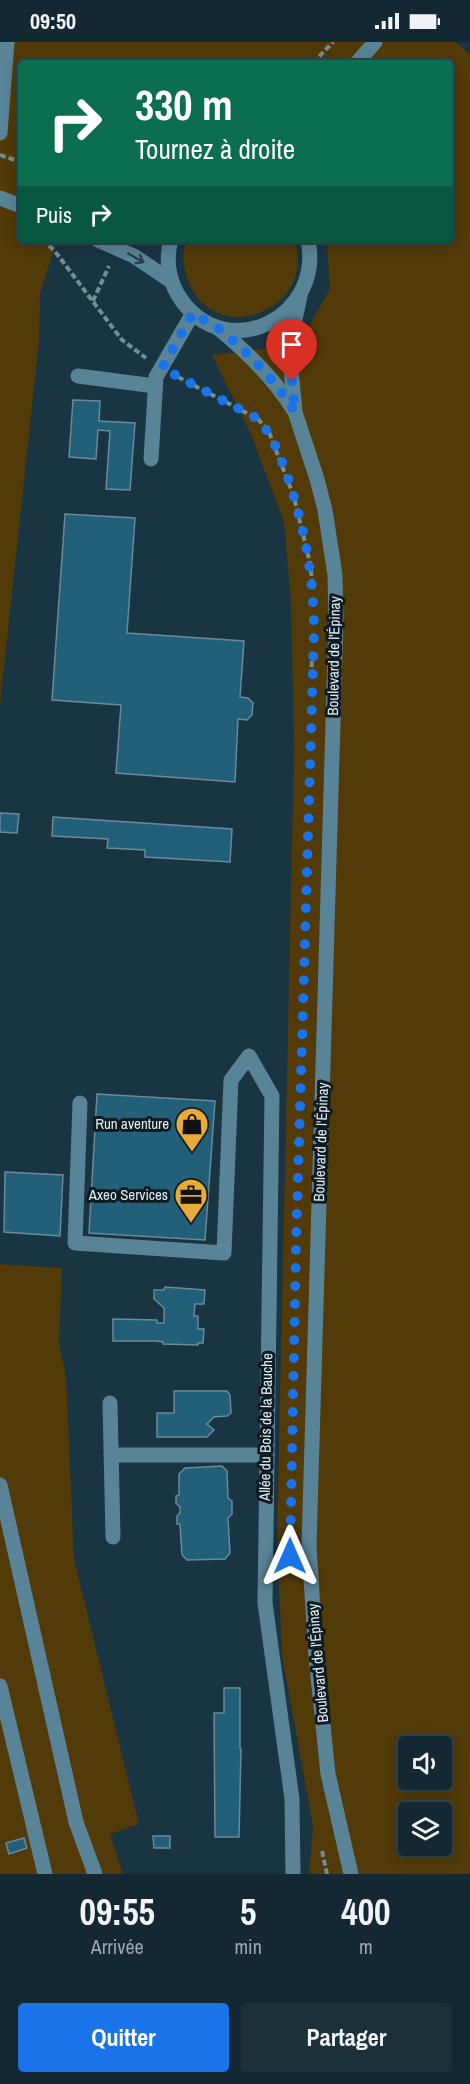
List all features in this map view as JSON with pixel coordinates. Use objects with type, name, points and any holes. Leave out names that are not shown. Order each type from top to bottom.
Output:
[{"type":"street","points":[[0,126],[7,42]]},
{"type":"street","points":[[360,60],[375,42]]},
{"type":"street","points":[[0,198],[18,205]]},
{"type":"street","points":[[104,243],[134,256],[171,281]]},
{"type":"street","points":[[170,243],[168,258],[171,281],[178,296],[193,313],[215,326],[241,330],[261,326],[282,315],[300,296]]},
{"type":"street","name":"Boulevard de l'Épinay","points":[[308,243],[310,268],[300,296],[289,348],[295,412],[317,479],[324,510],[331,542],[336,597],[336,664],[309,1546],[315,1657],[328,1774],[351,1874]]},
{"type":"street","points":[[151,459],[156,377],[193,313]]},
{"type":"street","name":"Boulevard de l'Épinay","points":[[215,326],[256,361],[284,394],[295,412]]},
{"type":"street","points":[[78,376],[155,386]]},
{"type":"street","name":"Allée du Bois de la Bauche","points":[[80,1103],[75,1243],[224,1253],[231,1080],[249,1056],[272,1096],[265,1603],[292,1799],[293,1874]]},
{"type":"street","points":[[110,1403],[113,1537]]},
{"type":"street","points":[[111,1455],[266,1455]]},
{"type":"street","points":[[0,1485],[76,1822],[95,1874]]},
{"type":"street","points":[[0,1686],[45,1874]]},
{"type":"path","points":[[316,60],[333,42]]},
{"type":"path","points":[[0,155],[18,161]]},
{"type":"path","points":[[46,243],[54,250],[122,340],[162,368],[258,419],[269,432],[283,465],[303,530],[314,597]]},
{"type":"path","points":[[93,301],[116,249]]},
{"type":"path","points":[[311,686],[312,654]]},
{"type":"path","points":[[322,1849],[327,1874]]},
{"type":"shaded area","points":[[0,42],[456,42],[470,55],[470,1874],[309,1874],[313,1826],[282,1655],[277,1541],[294,749],[291,603],[284,522],[250,432],[212,355],[270,348],[306,331],[330,289],[327,243],[453,243],[453,60],[18,60],[18,243],[56,243],[40,294],[39,341],[0,705]]},
{"type":"shaded area","points":[[185,243],[294,243],[298,265],[292,286],[278,302],[260,313],[239,317],[219,314],[201,302],[188,280],[184,250]]},
{"type":"shaded area","points":[[0,1264],[62,1268],[59,1344],[66,1376],[74,1559],[139,1824],[110,1834],[123,1874],[0,1874]]},
{"type":"building","points":[[73,400],[100,401],[99,421],[135,423],[130,490],[106,489],[110,431],[98,430],[96,459],[69,457]]},
{"type":"building","points":[[65,514],[135,518],[127,633],[244,641],[240,697],[248,698],[253,703],[252,715],[247,720],[238,719],[235,782],[116,773],[121,705],[52,700]]},
{"type":"building","points":[[0,813],[19,814],[17,833],[0,832]]},
{"type":"building","points":[[53,817],[232,829],[230,862],[145,857],[145,850],[107,848],[108,839],[52,836]]},
{"type":"building","points":[[97,1094],[215,1101],[205,1240],[89,1233]]},
{"type":"building","points":[[5,1172],[63,1175],[60,1236],[4,1232]]},
{"type":"building","points":[[165,1287],[205,1290],[204,1304],[195,1304],[194,1316],[198,1316],[198,1329],[204,1329],[203,1343],[198,1343],[198,1345],[163,1344],[163,1342],[156,1341],[113,1341],[113,1319],[157,1320],[157,1323],[164,1323],[164,1308],[154,1299],[154,1290],[164,1290]]},
{"type":"building","points":[[174,1391],[227,1391],[230,1395],[231,1413],[227,1416],[214,1417],[207,1424],[214,1430],[207,1437],[157,1437],[157,1413],[174,1413]]},
{"type":"building","points":[[222,1466],[227,1471],[228,1498],[232,1501],[232,1514],[228,1518],[230,1553],[225,1559],[187,1560],[182,1555],[180,1524],[177,1524],[177,1516],[180,1513],[180,1507],[176,1503],[176,1496],[179,1495],[179,1474],[185,1468]]},
{"type":"building","points":[[224,1688],[240,1688],[239,1837],[215,1837],[214,1713],[224,1713]]},
{"type":"building","points":[[153,1836],[170,1836],[170,1848],[154,1848]]},
{"type":"building","points":[[24,1838],[27,1848],[9,1854],[6,1843]]},
{"type":"place","name":"Run aventure","points":[[192,1153]]},
{"type":"place","name":"Axeo Services","points":[[191,1224]]},
{"type":"route","points":[[290,1556],[314,597],[303,530],[283,465],[269,432],[258,419],[162,368],[193,313],[215,326],[256,361],[284,394],[295,412],[292,381]]}]
